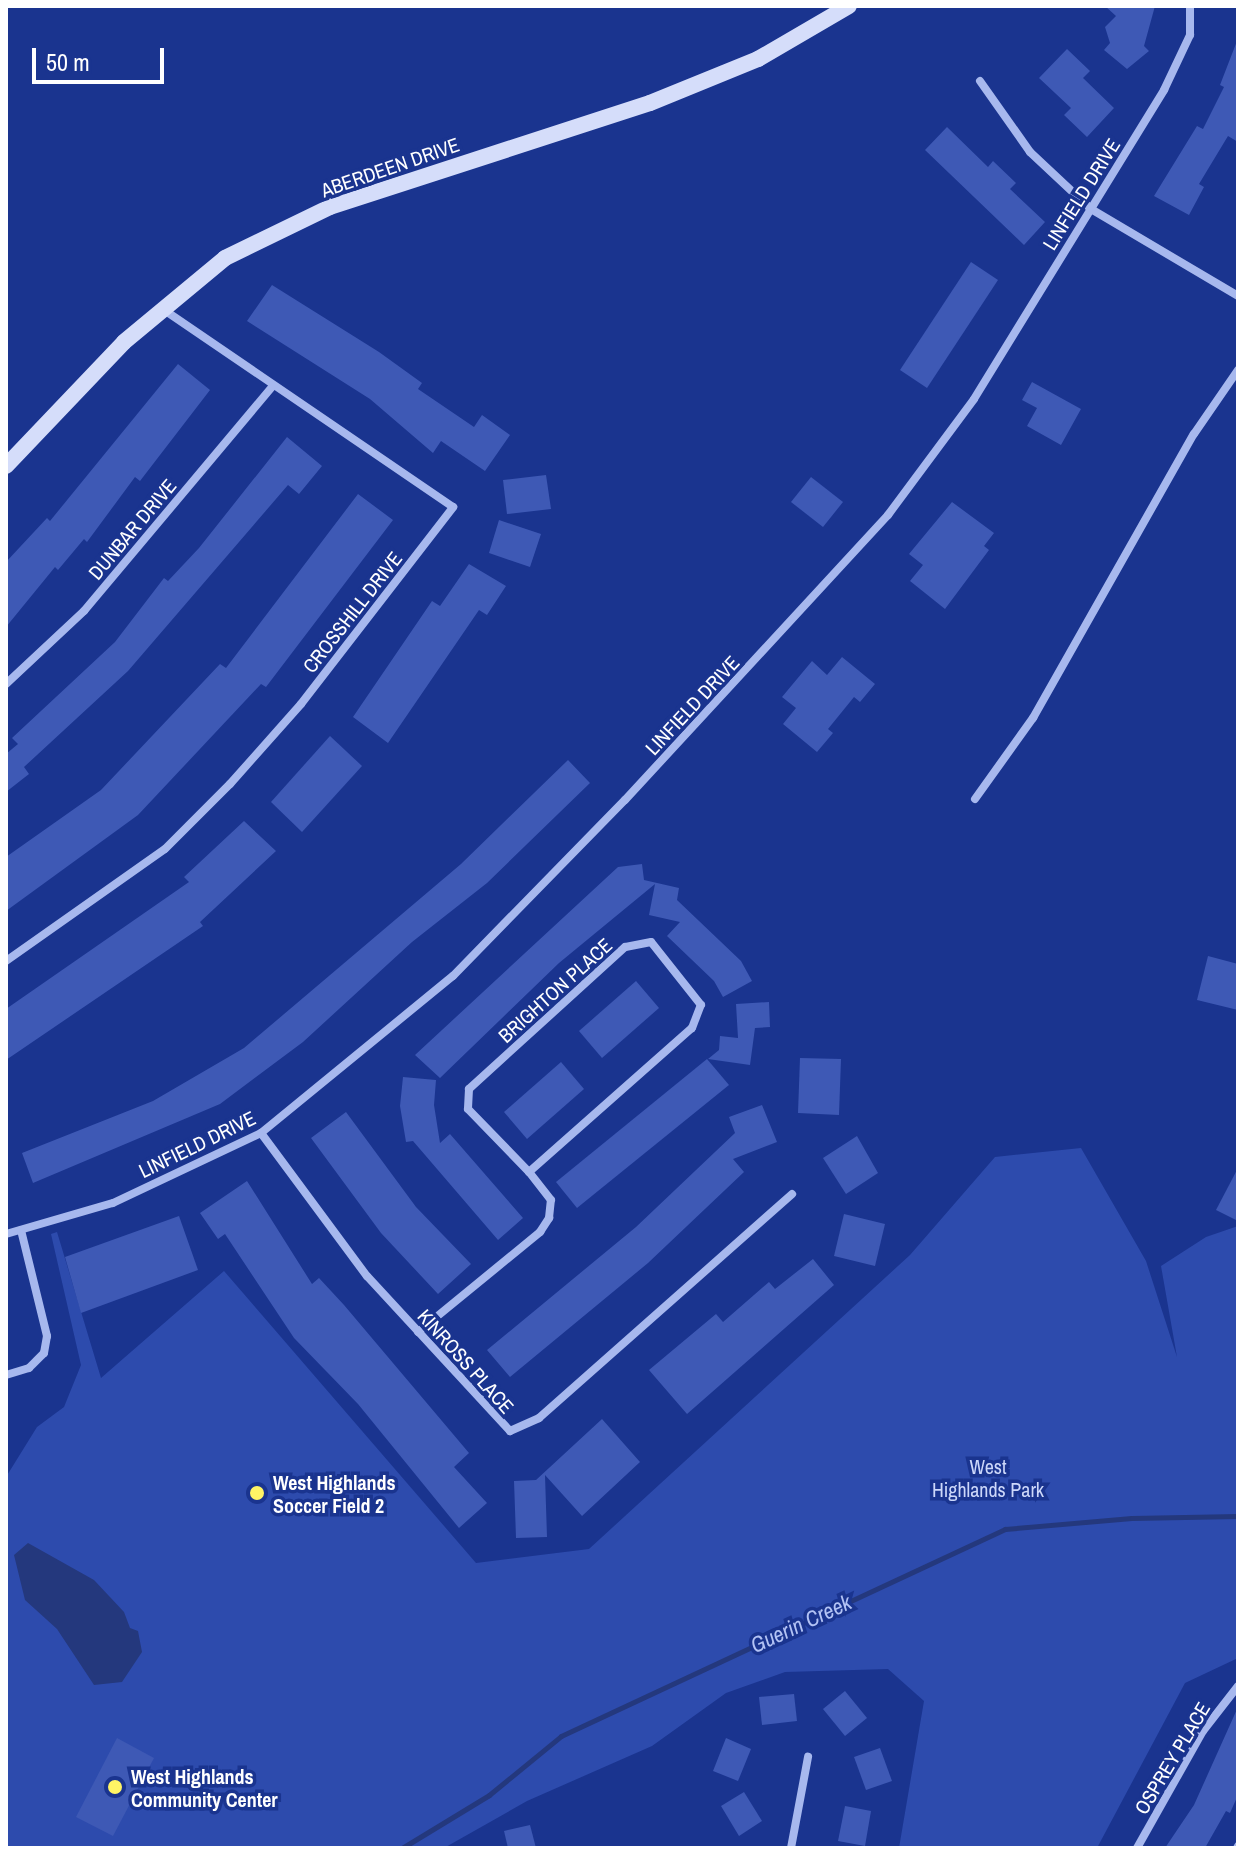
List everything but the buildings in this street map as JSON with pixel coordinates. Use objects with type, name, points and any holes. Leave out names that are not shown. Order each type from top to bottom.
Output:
[{"type":"street","name":"ABERDEEN DRIVE","points":[[6,466],[161,308],[225,258],[330,207],[650,103],[758,59],[849,6]]},
{"type":"street","name":"LINFIELD DRIVE","points":[[6,1234],[113,1203],[261,1133],[453,976],[625,800],[888,515],[974,399],[1164,90],[1190,35],[1190,6]]},
{"type":"street","points":[[980,81],[1030,152],[1091,209],[1238,296]]},
{"type":"street","name":"CROSSHILL DRIVE","points":[[6,961],[165,849],[230,784],[301,704],[453,507],[161,308]]},
{"type":"street","points":[[975,799],[1033,718],[1194,434],[1238,370]]},
{"type":"street","name":"DUNBAR DRIVE","points":[[6,684],[84,611],[273,386]]},
{"type":"street","name":"BRIGHTON PLACE","points":[[418,1332],[540,1232],[549,1218],[551,1200],[529,1172],[468,1109],[469,1089],[625,947],[651,942],[701,1005],[692,1028],[529,1172]]},
{"type":"street","name":"KINROSS PLACE","points":[[261,1133],[367,1276],[510,1431],[539,1418],[792,1194]]},
{"type":"street","points":[[6,1375],[29,1368],[44,1353],[47,1336],[21,1230]]},
{"type":"street","name":"OSPREY PLACE","points":[[1137,1848],[1203,1731],[1238,1686]]},
{"type":"street","points":[[791,1848],[808,1757]]},
{"type":"green space","name":"West Highlands Park","points":[[1081,1148],[1146,1261],[1177,1357],[1161,1266],[1206,1237],[1238,1226],[1238,1658],[1185,1683],[1097,1848],[899,1848],[924,1701],[888,1669],[785,1672],[726,1693],[652,1746],[527,1801],[444,1848],[6,1848],[6,1477],[37,1427],[64,1407],[81,1365],[51,1234],[57,1232],[101,1378],[224,1271],[476,1563],[589,1549],[910,1255],[995,1157]]},
{"type":"shaded area","points":[[28,1543],[94,1580],[124,1612],[130,1628],[138,1631],[142,1652],[122,1682],[94,1685],[57,1629],[25,1600],[14,1555]]},
{"type":"waterway","name":"Guerin Creek","points":[[402,1848],[489,1795],[561,1736],[1005,1529],[1132,1518],[1238,1516]]},
{"type":"place","name":"West Highlands Soccer Field 2","points":[[257,1493]]},
{"type":"place","name":"West Highlands Community Center","points":[[115,1787]]}]
